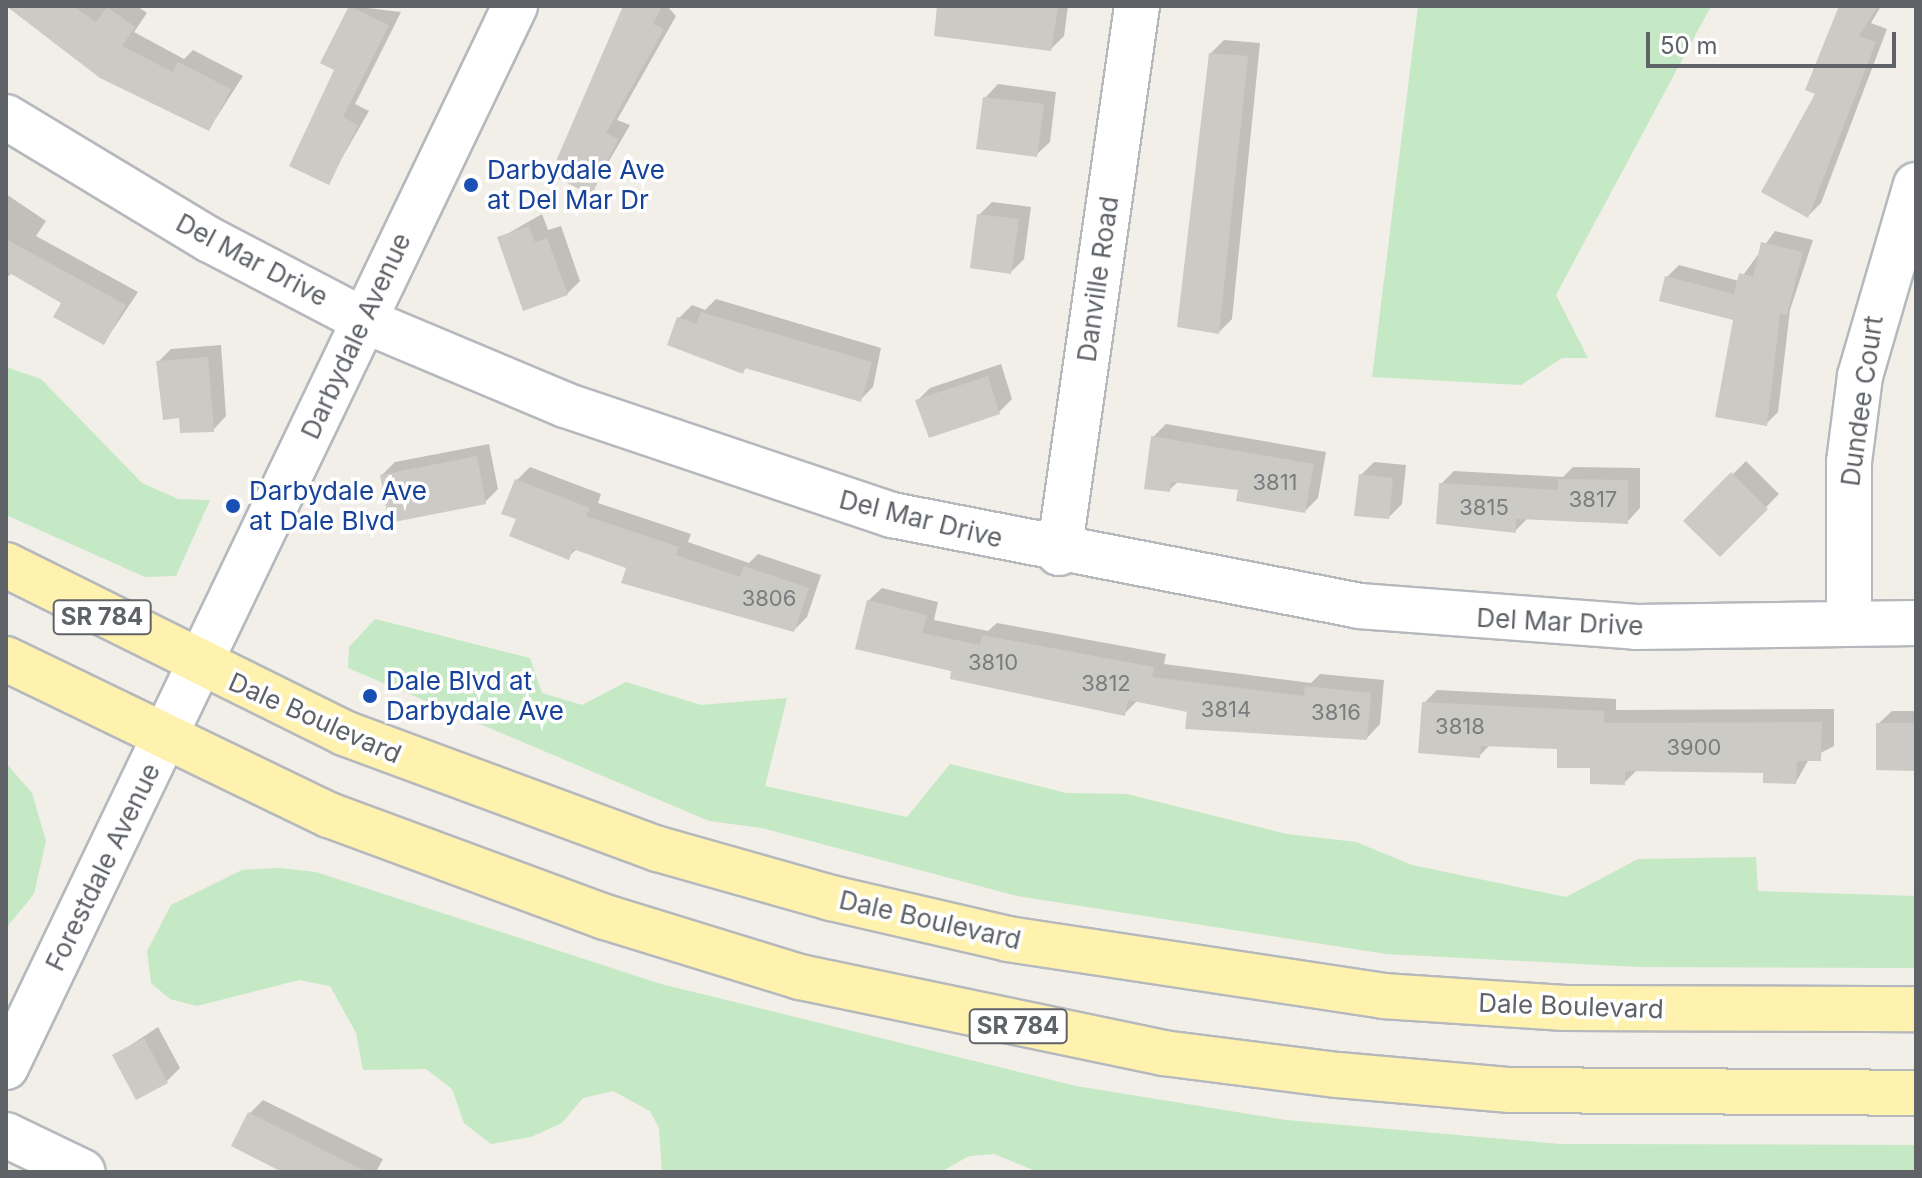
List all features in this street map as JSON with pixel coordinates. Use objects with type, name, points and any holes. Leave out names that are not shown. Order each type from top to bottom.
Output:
[{"type":"main road","name":"Dale Boulevard","points":[[6,565],[200,667],[358,739],[614,834],[831,898],[1008,939],[1383,996],[1595,1009],[1916,1009]]},
{"type":"main road","name":"SR 784","points":[[6,659],[164,741],[420,851],[605,917],[800,977],[1001,1023],[1163,1053],[1510,1090],[1916,1093]]},
{"type":"street","name":"Darbydale Avenue","points":[[200,667],[515,6]]},
{"type":"street","name":"Danville Road","points":[[1059,553],[1137,6]]},
{"type":"street","name":"Del Mar Drive","points":[[6,117],[210,240],[363,320],[565,405],[749,470],[892,515],[1059,553],[1239,588],[1500,621],[1916,623]]},
{"type":"street","name":"Dundee Court","points":[[1849,623],[1849,462],[1860,376],[1916,185]]},
{"type":"street","name":"Forestdale Avenue","points":[[6,1067],[200,667]]},
{"type":"street","points":[[6,1135],[83,1172]]},
{"type":"green space","points":[[1418,6],[1711,6],[1556,295],[1588,358],[1562,358],[1521,385],[1372,377]]},
{"type":"green space","points":[[6,367],[41,379],[142,483],[178,499],[210,500],[176,576],[145,577],[6,515]]},
{"type":"green space","points":[[375,619],[530,658],[542,693],[582,705],[626,682],[701,705],[787,698],[765,786],[907,817],[950,764],[1066,793],[1127,794],[1287,834],[1356,842],[1412,865],[1566,897],[1638,859],[1756,857],[1758,891],[1916,896],[1916,968],[1638,967],[1386,954],[1017,896],[762,828],[709,821],[348,668],[349,647]]},
{"type":"green space","points":[[6,763],[32,793],[46,841],[34,894],[6,928]]},
{"type":"green space","points":[[280,868],[316,872],[661,984],[1076,1086],[1286,1120],[1560,1144],[1916,1145],[1916,1172],[1038,1172],[994,1154],[969,1156],[941,1172],[662,1172],[659,1128],[650,1111],[613,1091],[583,1098],[562,1123],[531,1137],[491,1144],[464,1123],[452,1089],[426,1069],[363,1070],[356,1033],[330,986],[299,980],[197,1006],[170,999],[151,983],[147,951],[171,905],[242,870]]},
{"type":"building","points":[[6,6],[73,6],[96,22],[107,7],[135,27],[122,46],[173,72],[178,62],[231,89],[209,131],[100,78]]},
{"type":"building","points":[[349,6],[389,25],[343,117],[358,125],[329,185],[289,166],[334,70],[320,63]]},
{"type":"building","points":[[623,6],[662,6],[653,24],[664,29],[606,133],[618,139],[592,195],[550,175]]},
{"type":"building","points":[[937,6],[1058,6],[1051,51],[934,36]]},
{"type":"building","points":[[1839,6],[1878,6],[1859,36],[1876,42],[1808,218],[1761,192],[1815,94],[1805,90]]},
{"type":"building","points":[[1209,53],[1248,56],[1219,334],[1177,327]]},
{"type":"building","points":[[983,97],[1044,104],[1037,157],[976,149]]},
{"type":"building","points":[[977,214],[1019,219],[1011,274],[970,268]]},
{"type":"building","points":[[529,226],[535,242],[547,238],[568,295],[523,311],[497,237]]},
{"type":"building","points":[[6,239],[126,305],[104,345],[53,317],[61,303],[6,271]]},
{"type":"building","points":[[1761,242],[1803,252],[1787,315],[1780,314],[1767,426],[1715,417],[1733,320],[1659,301],[1665,276],[1734,294],[1739,273],[1753,277]]},
{"type":"building","points":[[701,312],[872,362],[861,402],[745,368],[743,374],[667,345],[677,317],[696,324]]},
{"type":"building","points":[[208,357],[214,432],[180,433],[179,418],[163,420],[156,361]]},
{"type":"building","points":[[988,376],[1000,414],[929,438],[915,400]]},
{"type":"building","points":[[1151,436],[1314,464],[1305,513],[1236,501],[1238,490],[1171,482],[1170,492],[1144,489]]},
{"type":"building","points":[[477,456],[486,504],[389,523],[380,475]]},
{"type":"building","points":[[1731,472],[1768,509],[1720,557],[1683,521]]},
{"type":"building","points":[[1359,474],[1393,478],[1389,519],[1354,516]]},
{"type":"building","points":[[515,479],[590,508],[586,516],[679,547],[676,555],[740,577],[744,566],[809,588],[794,632],[621,583],[626,568],[573,549],[569,560],[509,536],[516,519],[501,514]]},
{"type":"building","points":[[1558,479],[1628,480],[1628,524],[1516,519],[1516,533],[1436,524],[1439,483],[1558,490]]},
{"type":"building","points":[[867,600],[927,615],[922,633],[980,645],[982,635],[1154,667],[1152,677],[1304,696],[1305,686],[1371,693],[1367,740],[1185,729],[1187,712],[1128,700],[1125,716],[950,679],[951,671],[855,649]]},
{"type":"building","points":[[1422,702],[1604,711],[1604,723],[1822,722],[1821,761],[1797,761],[1796,784],[1763,783],[1763,773],[1625,771],[1625,785],[1590,784],[1590,768],[1557,768],[1557,749],[1481,746],[1480,758],[1418,753]]},
{"type":"building","points":[[1876,723],[1916,723],[1916,771],[1876,770]]},
{"type":"building","points":[[144,1038],[168,1083],[136,1100],[112,1055]]},
{"type":"building","points":[[248,1112],[367,1172],[282,1172],[231,1146]]},
{"type":"place","name":"Darbydale Ave at Del Mar Dr","points":[[471,185]]},
{"type":"place","name":"Darbydale Ave at Dale Blvd","points":[[233,506]]},
{"type":"place","name":"Dale Blvd at Darbydale Ave","points":[[370,696]]}]
